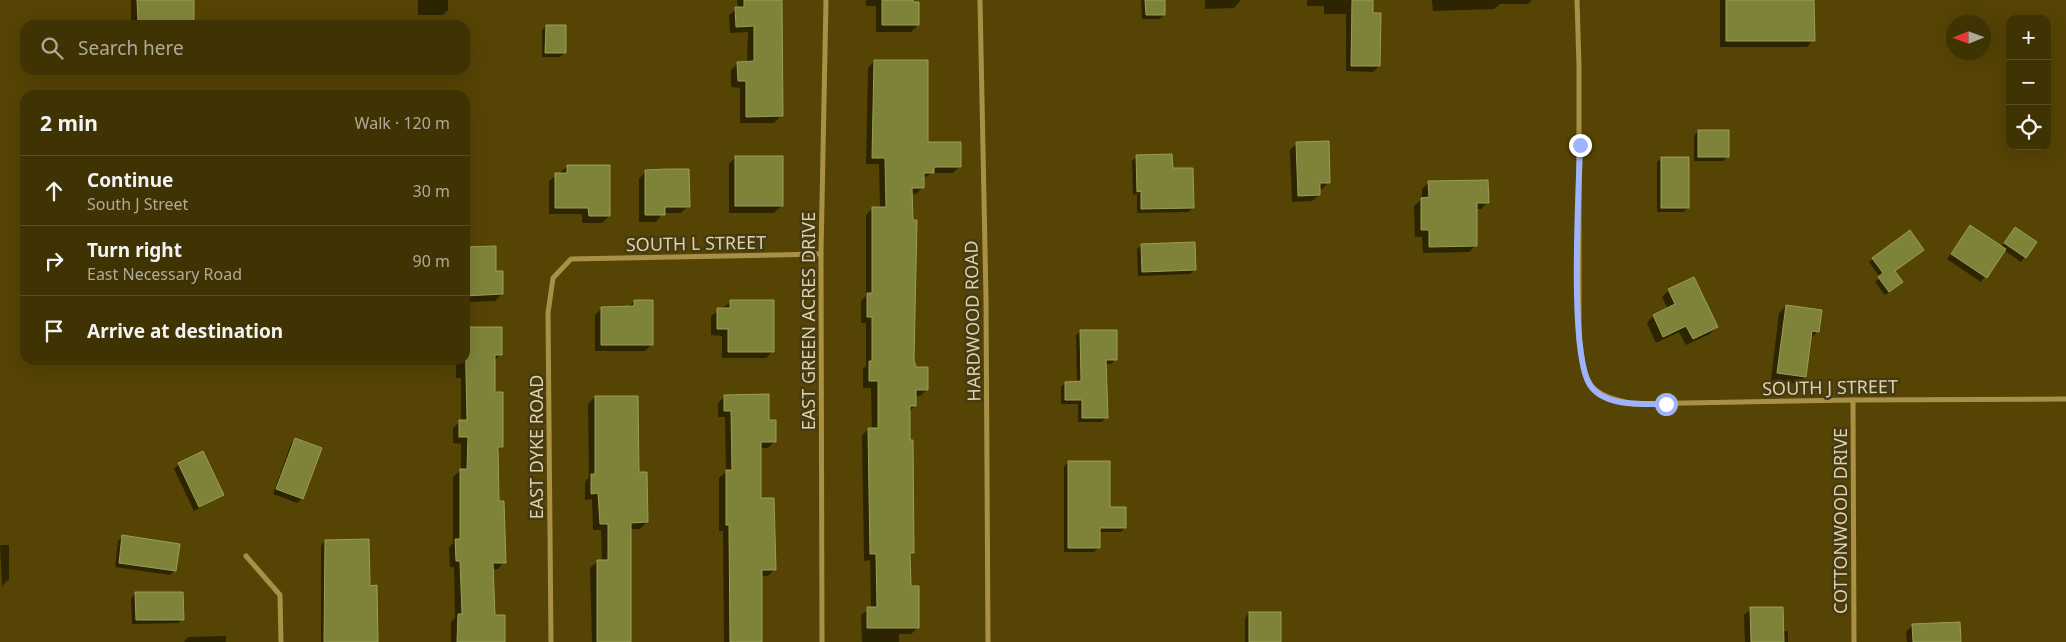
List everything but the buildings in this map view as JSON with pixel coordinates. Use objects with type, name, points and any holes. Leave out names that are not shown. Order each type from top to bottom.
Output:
[{"type":"street","name":"EAST GREEN ACRES DRIVE","points":[[822,642],[821,254],[826,0]]},
{"type":"street","name":"HARDWOOD ROAD","points":[[980,0],[986,298],[988,642]]},
{"type":"street","name":"SOUTH J STREET","points":[[1577,0],[1580,76],[1579,339],[1584,371],[1590,386],[1596,392],[1609,398],[1633,404],[2066,399]]},
{"type":"street","name":"SOUTH L STREET","points":[[571,260],[821,254]]},
{"type":"street","name":"EAST DYKE ROAD","points":[[551,642],[548,313],[553,278],[571,260]]},
{"type":"street","name":"COTTONWOOD DRIVE","points":[[1853,400],[1854,642]]},
{"type":"street","points":[[246,556],[280,595],[281,642]]},
{"type":"route","points":[[1580,145],[1579,339],[1584,371],[1590,386],[1596,392],[1609,398],[1633,404],[1666,404]]}]
